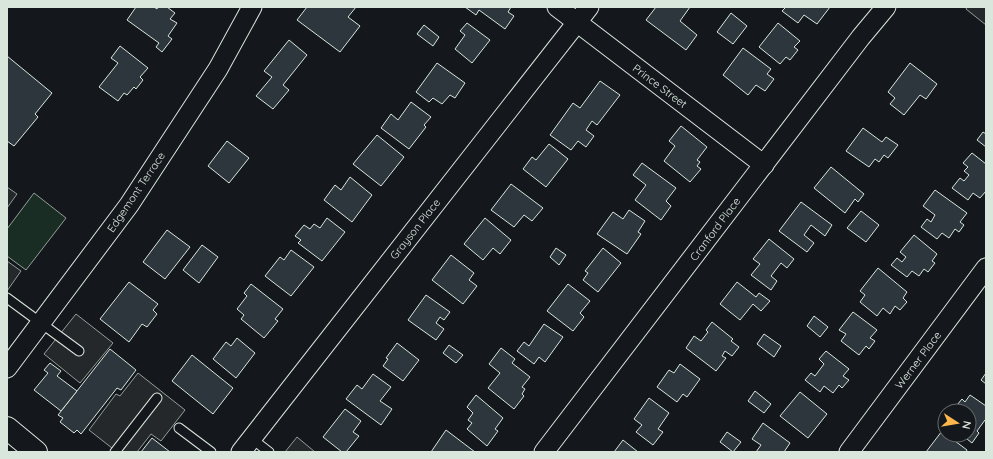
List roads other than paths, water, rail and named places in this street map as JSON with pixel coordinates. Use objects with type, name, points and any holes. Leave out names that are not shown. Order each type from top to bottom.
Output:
[{"type":"main road","points":[[7,428],[36,452]]},
{"type":"street","name":"Edgemont Terrace","points":[[7,368],[133,198],[218,69],[252,7]]},
{"type":"street","name":"Prince Street","points":[[557,7],[764,165]]},
{"type":"street","name":"Grayson Place","points":[[246,445],[590,7]]},
{"type":"street","name":"Cranford Place","points":[[544,452],[861,37],[886,7]]},
{"type":"street","name":"Werner Place","points":[[849,452],[986,268]]},
{"type":"lane","points":[[7,298],[79,352]]},
{"type":"lane","points":[[114,452],[157,398]]},
{"type":"lane","points":[[180,428],[212,452]]},
{"type":"lane","points":[[246,445],[269,452]]}]
